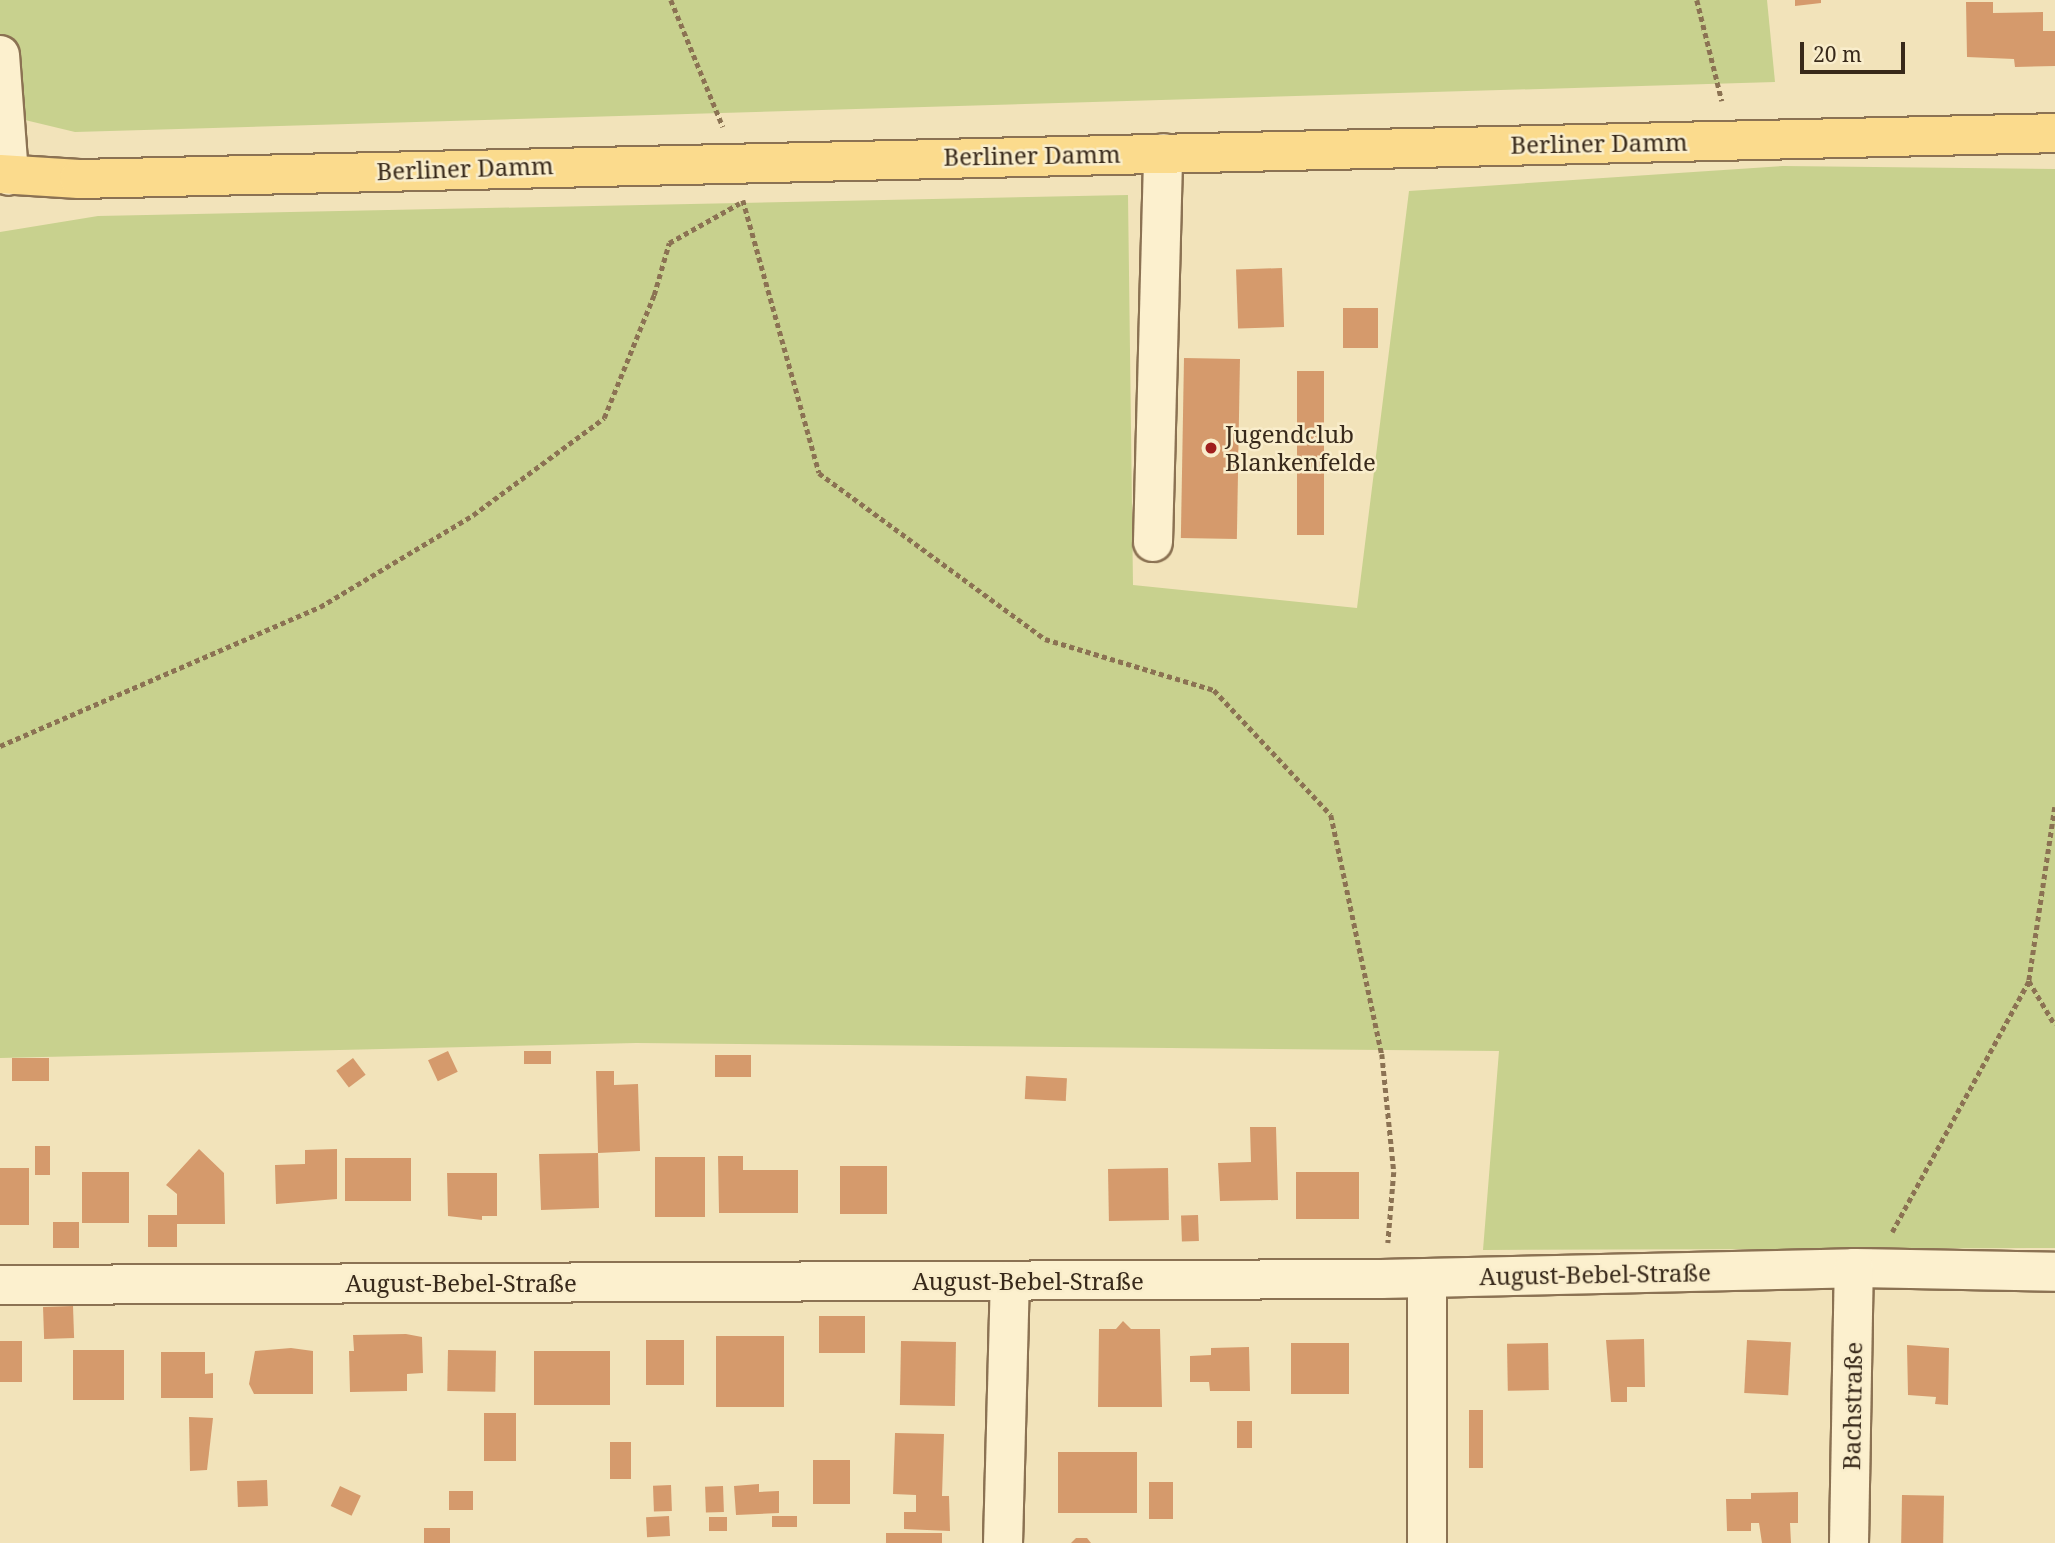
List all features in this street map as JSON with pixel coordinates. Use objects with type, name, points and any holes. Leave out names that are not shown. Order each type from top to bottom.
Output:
[{"type":"main road","name":"Berliner Damm","points":[[3,177],[79,178],[733,160],[2055,133]]},
{"type":"street","points":[[0,55],[3,177]]},
{"type":"street","points":[[1153,542],[1163,153]]},
{"type":"street","name":"August-Bebel-Straße","points":[[0,1285],[1381,1279],[1863,1269],[2055,1272]]},
{"type":"street","name":"Bachstraße","points":[[1849,1543],[1863,1269]]},
{"type":"street","points":[[1427,1278],[1427,1543]]},
{"type":"street","points":[[1003,1543],[1010,1282]]},
{"type":"path","points":[[671,0],[733,160],[819,473],[1045,639],[1214,690],[1331,815],[1382,1054],[1394,1172],[1391,1225],[1381,1279]]},
{"type":"path","points":[[1698,0],[1722,101]]},
{"type":"path","points":[[0,746],[320,607],[484,507],[604,418],[654,295],[669,243],[744,200]]},
{"type":"path","points":[[1863,1269],[2029,981],[2055,807]]},
{"type":"path","points":[[2029,981],[2055,1025]]},
{"type":"green space","points":[[0,0],[1767,0],[1775,82],[75,132],[0,114]]},
{"type":"green space","points":[[1783,166],[2055,169],[2055,1248],[1483,1250],[1499,1051],[636,1043],[0,1058],[0,232],[98,216],[1128,195],[1133,585],[1357,608],[1409,191]]},
{"type":"building","points":[[1795,0],[1821,0],[1821,3],[1795,6]]},
{"type":"building","points":[[1966,2],[1993,2],[1993,13],[2043,12],[2043,31],[2055,31],[2055,66],[2015,67],[2014,59],[1967,57]]},
{"type":"building","points":[[1282,268],[1284,327],[1238,329],[1236,270]]},
{"type":"building","points":[[1343,308],[1378,308],[1378,348],[1343,348]]},
{"type":"building","name":"Jugendclub Blankenfelde","points":[[1184,358],[1240,359],[1237,539],[1181,538]]},
{"type":"building","points":[[1297,371],[1324,371],[1324,535],[1297,535]]},
{"type":"building","points":[[448,1051],[458,1072],[438,1081],[428,1060]]},
{"type":"building","points":[[524,1051],[551,1051],[551,1064],[524,1064]]},
{"type":"building","points":[[715,1055],[751,1055],[751,1077],[715,1077]]},
{"type":"building","points":[[12,1058],[49,1058],[49,1081],[12,1081]]},
{"type":"building","points":[[353,1058],[366,1075],[349,1087],[336,1071]]},
{"type":"building","points":[[596,1071],[614,1071],[614,1085],[638,1084],[640,1151],[598,1153]]},
{"type":"building","points":[[1026,1076],[1067,1078],[1066,1101],[1025,1099]]},
{"type":"building","points":[[1250,1127],[1276,1127],[1278,1200],[1220,1201],[1218,1163],[1251,1162]]},
{"type":"building","points":[[35,1146],[50,1146],[50,1175],[35,1175]]},
{"type":"building","points":[[199,1149],[224,1173],[225,1224],[177,1224],[177,1247],[148,1247],[148,1215],[177,1215],[177,1194],[166,1185]]},
{"type":"building","points":[[337,1149],[337,1199],[276,1204],[275,1165],[305,1164],[305,1150]]},
{"type":"building","points":[[598,1153],[599,1208],[541,1210],[539,1154]]},
{"type":"building","points":[[718,1156],[743,1156],[743,1170],[798,1170],[798,1213],[719,1213]]},
{"type":"building","points":[[655,1157],[705,1157],[705,1217],[655,1217]]},
{"type":"building","points":[[345,1158],[411,1158],[411,1201],[345,1201]]},
{"type":"building","points":[[840,1166],[887,1166],[887,1214],[840,1214]]},
{"type":"building","points":[[0,1168],[29,1168],[29,1225],[0,1225]]},
{"type":"building","points":[[1168,1168],[1169,1220],[1109,1221],[1108,1169]]},
{"type":"building","points":[[82,1172],[129,1172],[129,1223],[82,1223]]},
{"type":"building","points":[[1296,1172],[1359,1172],[1359,1219],[1296,1219]]},
{"type":"building","points":[[447,1173],[497,1173],[497,1216],[482,1216],[482,1220],[448,1216]]},
{"type":"building","points":[[1198,1215],[1199,1241],[1182,1242],[1181,1216]]},
{"type":"building","points":[[53,1222],[79,1222],[79,1248],[53,1248]]},
{"type":"building","points":[[73,1306],[74,1338],[44,1339],[43,1307]]},
{"type":"building","points":[[819,1316],[865,1316],[865,1353],[819,1353]]},
{"type":"building","points":[[1123,1321],[1131,1329],[1160,1329],[1162,1407],[1098,1407],[1099,1329],[1116,1329]]},
{"type":"building","points":[[406,1334],[422,1337],[423,1373],[407,1374],[407,1391],[350,1392],[349,1351],[354,1351],[353,1335]]},
{"type":"building","points":[[716,1336],[784,1336],[784,1407],[716,1407]]},
{"type":"building","points":[[1644,1339],[1645,1387],[1627,1387],[1627,1402],[1611,1402],[1606,1340]]},
{"type":"building","points":[[646,1340],[684,1340],[684,1385],[646,1385]]},
{"type":"building","points":[[1747,1340],[1791,1342],[1788,1395],[1744,1393]]},
{"type":"building","points":[[0,1341],[22,1341],[22,1382],[0,1382]]},
{"type":"building","points":[[901,1341],[956,1342],[955,1406],[900,1405]]},
{"type":"building","points":[[1291,1343],[1349,1343],[1349,1394],[1291,1394]]},
{"type":"building","points":[[1548,1343],[1549,1390],[1508,1391],[1507,1344]]},
{"type":"building","points":[[1907,1345],[1949,1348],[1948,1405],[1935,1404],[1936,1397],[1908,1395]]},
{"type":"building","points":[[1249,1347],[1250,1391],[1210,1391],[1209,1382],[1190,1382],[1190,1356],[1211,1355],[1211,1348]]},
{"type":"building","points":[[291,1348],[313,1351],[313,1394],[254,1394],[249,1384],[255,1351]]},
{"type":"building","points":[[73,1350],[124,1350],[124,1400],[73,1400]]},
{"type":"building","points":[[448,1350],[496,1351],[495,1392],[447,1391]]},
{"type":"building","points":[[534,1351],[610,1351],[610,1405],[534,1405]]},
{"type":"building","points":[[161,1352],[205,1352],[205,1374],[213,1373],[213,1398],[161,1398]]},
{"type":"building","points":[[1469,1410],[1483,1410],[1483,1468],[1469,1468]]},
{"type":"building","points":[[484,1413],[516,1413],[516,1461],[484,1461]]},
{"type":"building","points":[[189,1417],[213,1418],[207,1470],[190,1471]]},
{"type":"building","points":[[1237,1421],[1252,1421],[1252,1448],[1237,1448]]},
{"type":"building","points":[[895,1433],[944,1434],[942,1496],[949,1496],[950,1531],[904,1529],[904,1512],[916,1512],[916,1495],[893,1494]]},
{"type":"building","points":[[610,1442],[631,1442],[631,1479],[610,1479]]},
{"type":"building","points":[[1058,1452],[1137,1452],[1137,1513],[1058,1513]]},
{"type":"building","points":[[813,1460],[850,1460],[850,1504],[813,1504]]},
{"type":"building","points":[[267,1480],[268,1506],[238,1507],[237,1481]]},
{"type":"building","points":[[1149,1482],[1173,1482],[1173,1519],[1149,1519]]},
{"type":"building","points":[[759,1484],[759,1492],[779,1491],[779,1513],[736,1515],[734,1486]]},
{"type":"building","points":[[671,1485],[672,1511],[654,1512],[653,1486]]},
{"type":"building","points":[[340,1486],[361,1496],[352,1516],[331,1506]]},
{"type":"building","points":[[723,1486],[724,1512],[706,1513],[705,1487]]},
{"type":"building","points":[[449,1491],[473,1491],[473,1510],[449,1510]]},
{"type":"building","points":[[1798,1492],[1798,1523],[1790,1523],[1791,1543],[1762,1543],[1759,1523],[1751,1523],[1751,1531],[1727,1531],[1726,1499],[1751,1499],[1751,1493]]},
{"type":"building","points":[[1902,1495],[1944,1496],[1943,1543],[1901,1543]]},
{"type":"building","points":[[669,1516],[670,1536],[647,1537],[646,1517]]},
{"type":"building","points":[[772,1516],[797,1516],[797,1527],[772,1527]]},
{"type":"building","points":[[709,1517],[727,1517],[727,1531],[709,1531]]},
{"type":"building","points":[[424,1528],[450,1528],[450,1543],[424,1543]]},
{"type":"building","points":[[886,1533],[942,1533],[942,1543],[886,1543]]},
{"type":"building","points":[[1076,1538],[1087,1538],[1091,1543],[1071,1543]]},
{"type":"place","name":"Jugendclub Blankenfelde","points":[[1211,448]]}]
